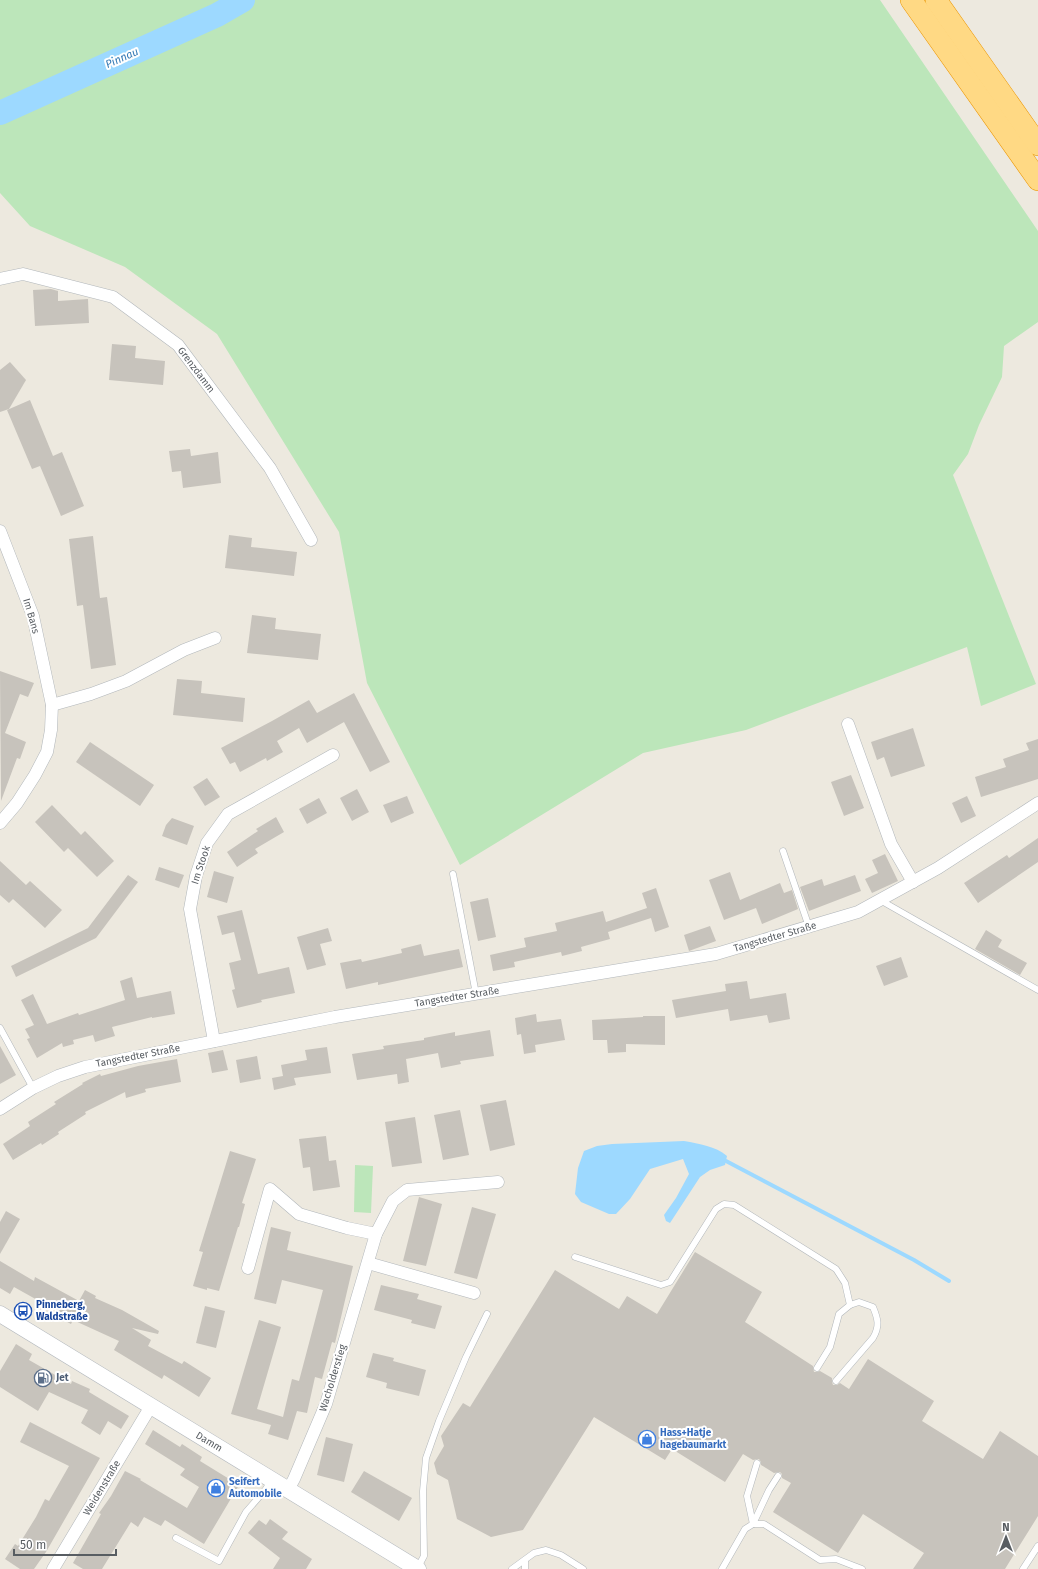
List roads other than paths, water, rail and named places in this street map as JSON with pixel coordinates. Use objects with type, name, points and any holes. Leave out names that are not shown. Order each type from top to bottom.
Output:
[{"type":"highway","points":[[911,0],[1038,180]]},
{"type":"highway","points":[[936,0],[1038,145]]},
{"type":"main road","name":"Damm","points":[[0,1314],[417,1569]]},
{"type":"street","name":"Grenzdamm","points":[[0,279],[23,274],[113,297],[178,345],[270,468],[311,540]]},
{"type":"street","name":"Im Bans","points":[[0,531],[33,616],[52,704],[51,730],[47,752],[35,776],[17,803],[0,822]]},
{"type":"street","points":[[52,704],[91,694],[126,681],[184,650],[215,638]]},
{"type":"street","points":[[848,724],[891,844],[913,882]]},
{"type":"street","name":"Im Stook","points":[[214,1041],[190,909],[196,876],[207,843],[228,814],[333,755]]},
{"type":"street","name":"Tangstedter Straße","points":[[0,1109],[33,1088],[58,1076],[85,1067],[335,1017],[716,954],[809,927],[858,912],[938,868],[1036,808]]},
{"type":"street","name":"Wacholderstieg","points":[[288,1490],[326,1404],[376,1234],[393,1201],[406,1190],[498,1182]]},
{"type":"street","points":[[248,1268],[270,1189],[299,1214],[347,1228],[376,1234]]},
{"type":"street","points":[[368,1263],[474,1293]]},
{"type":"street","name":"Weidenstraße","points":[[53,1569],[151,1406]]},
{"type":"lane","points":[[783,851],[809,927]]},
{"type":"lane","points":[[453,874],[476,994]]},
{"type":"lane","points":[[880,900],[1038,990]]},
{"type":"lane","points":[[0,1028],[33,1088]]},
{"type":"lane","points":[[575,1257],[661,1285],[670,1282],[716,1209],[724,1204],[734,1205],[836,1269],[845,1283],[850,1305]]},
{"type":"lane","points":[[817,1368],[830,1347],[839,1314],[850,1305],[859,1302],[873,1307],[878,1320],[877,1331],[873,1338],[836,1381]]},
{"type":"lane","points":[[417,1569],[424,1556],[423,1491],[426,1458],[439,1421],[487,1314]]},
{"type":"lane","points":[[753,1524],[747,1496],[757,1462]]},
{"type":"lane","points":[[722,1569],[746,1529],[753,1524],[769,1490],[778,1476]]},
{"type":"lane","points":[[176,1538],[219,1561],[246,1512],[272,1480]]},
{"type":"lane","points":[[753,1524],[764,1524],[820,1560],[836,1560],[862,1569]]},
{"type":"lane","points":[[1023,1569],[1038,1546]]},
{"type":"lane","points":[[512,1569],[534,1553],[546,1550],[561,1555],[583,1569]]},
{"type":"lane","points":[[525,1561],[525,1569]]},
{"type":"water","points":[[684,1141],[701,1144],[727,1156],[725,1165],[710,1170],[700,1177],[670,1223],[666,1221],[664,1215],[676,1198],[689,1174],[683,1159],[650,1169],[630,1199],[616,1214],[609,1214],[581,1202],[575,1194],[578,1168],[584,1151],[597,1146],[612,1144]]},
{"type":"waterway","name":"Pinnau","points":[[0,113],[217,15],[243,0]]},
{"type":"waterway","points":[[726,1161],[914,1260],[949,1281]]},
{"type":"place","name":"Pinneberg, Waldstraße","points":[[23,1311]]},
{"type":"place","name":"Jet","points":[[43,1378]]},
{"type":"place","name":"Hass+Hatje hagebaumarkt","points":[[647,1439]]},
{"type":"place","name":"Seifert Automobile","points":[[216,1488]]}]
